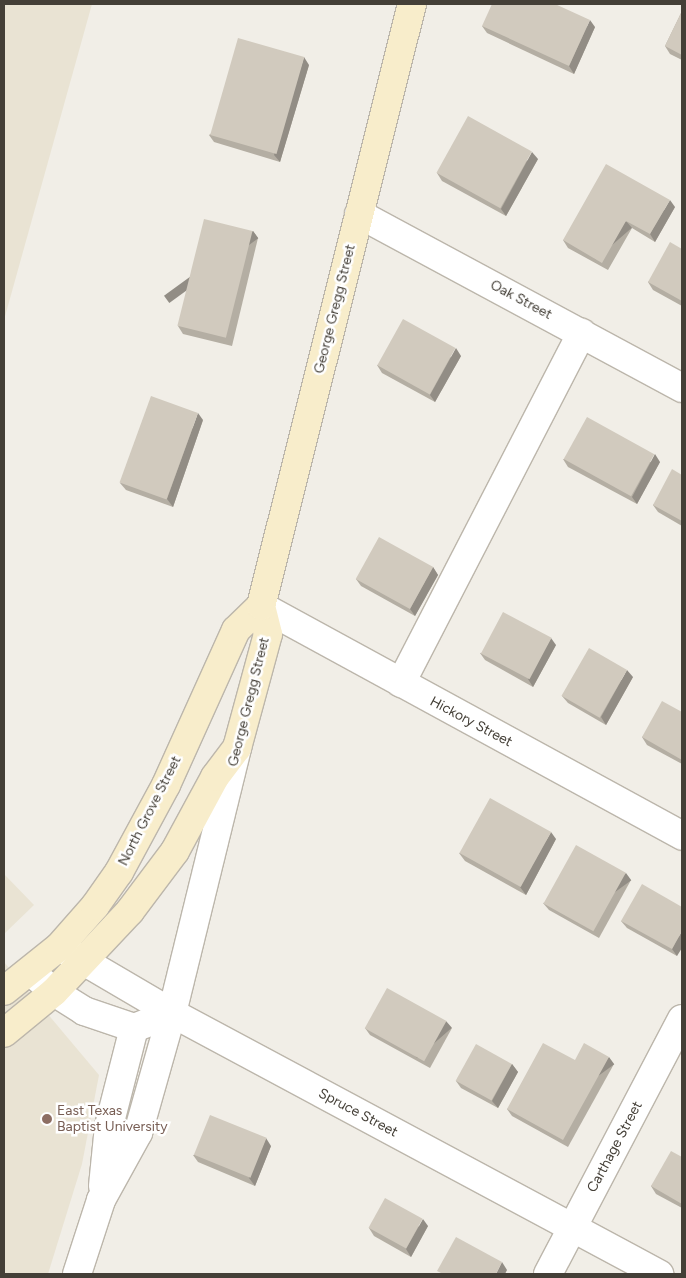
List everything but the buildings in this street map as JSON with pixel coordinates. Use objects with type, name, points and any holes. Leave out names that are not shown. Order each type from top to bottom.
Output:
[{"type":"main road","name":"George Gregg Street","points":[[236,748],[268,634],[261,606],[412,4]]},
{"type":"main road","name":"North Grove Street","points":[[4,991],[59,947],[95,906],[119,872],[166,785],[236,630],[261,606]]},
{"type":"main road","points":[[4,1033],[54,992],[84,963],[152,884],[198,814],[216,777],[236,748]]},
{"type":"street","name":"Oak Street","points":[[359,214],[682,388]]},
{"type":"street","points":[[400,684],[582,333]]},
{"type":"street","name":"Hickory Street","points":[[261,606],[400,684],[682,836]]},
{"type":"street","name":"George Gregg Street","points":[[77,1274],[102,1200],[138,1133],[172,1013],[236,748]]},
{"type":"street","name":"Spruce Street","points":[[59,947],[172,1013],[659,1274]]},
{"type":"street","points":[[30,971],[54,992],[84,1011],[134,1028],[172,1013]]},
{"type":"street","name":"Carthage Street","points":[[548,1274],[682,1019]]},
{"type":"street","points":[[102,1200],[110,1126],[134,1028]]},
{"type":"shaded area","points":[[4,4],[92,4],[4,320]]},
{"type":"shaded area","points":[[4,874],[34,905],[4,934]]},
{"type":"shaded area","name":"East Texas Baptist University","points":[[4,962],[99,1075],[82,1164],[48,1274],[4,1274]]},
{"type":"place","name":"East Texas Baptist University","points":[[47,1119]]}]
